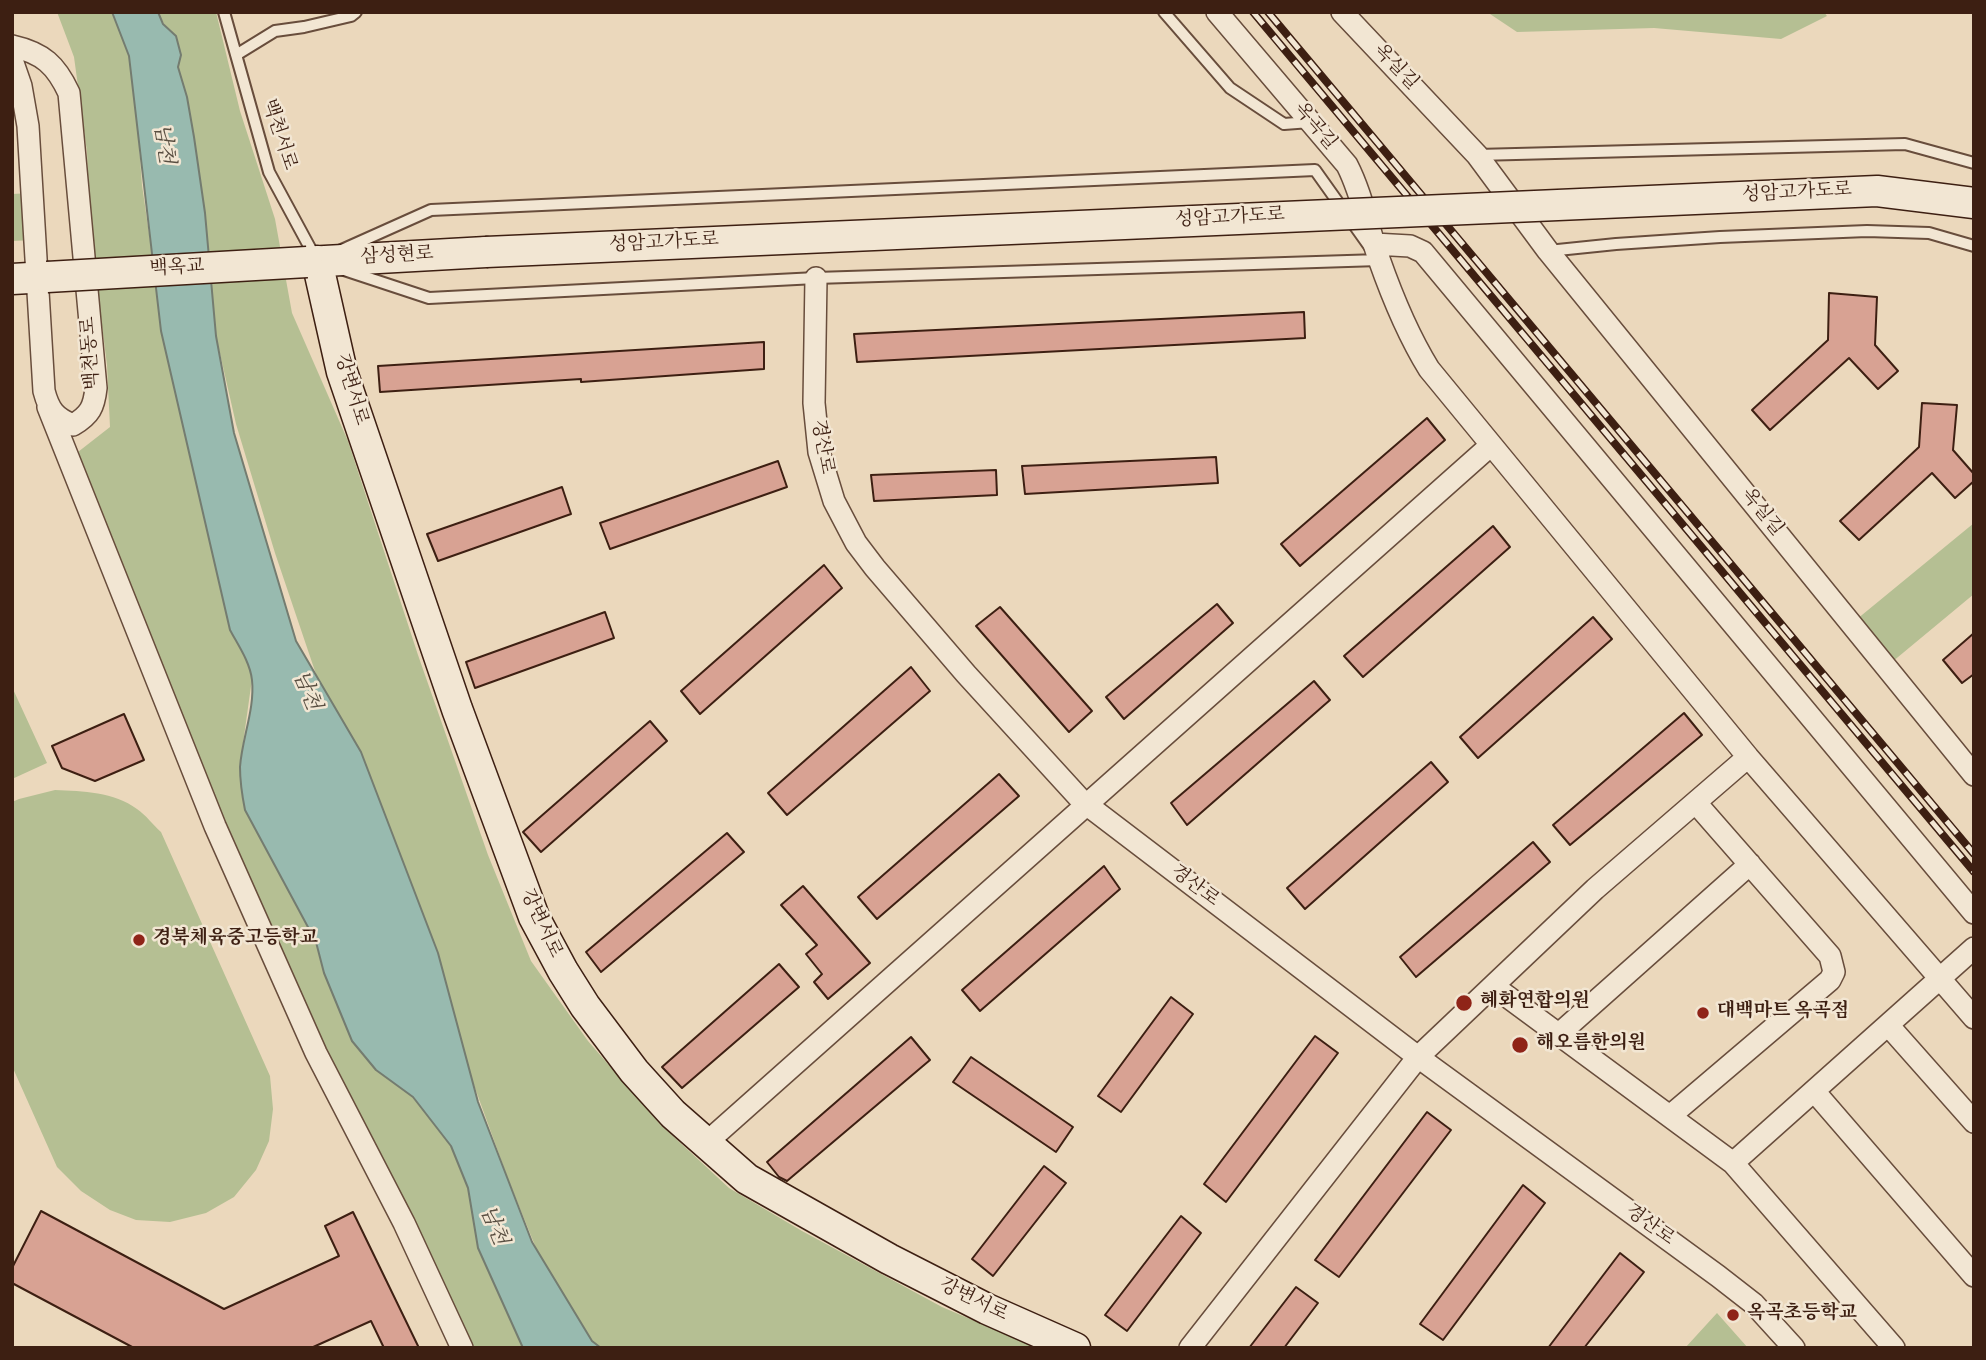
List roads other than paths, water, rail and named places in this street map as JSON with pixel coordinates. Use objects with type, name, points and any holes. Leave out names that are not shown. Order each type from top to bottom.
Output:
[{"type":"main road","name":"성암고가도로","points":[[486,252],[1877,191],[1974,204]]},
{"type":"main road","name":"삼성현로","points":[[312,262],[486,252]]},
{"type":"main road","name":"백옥교","points":[[32,278],[312,262]]},
{"type":"main road","name":"강변서로","points":[[312,262],[342,372],[457,709],[534,917],[585,1006],[626,1060],[673,1114],[747,1179],[849,1237],[988,1309],[1074,1348]]},
{"type":"street","name":"옥곡길","points":[[1217,12],[1347,165],[1377,252],[1415,346],[1429,369],[1748,757],[1974,1018]]},
{"type":"street","name":"옥실길","points":[[1342,12],[1477,155],[1548,251],[1974,775]]},
{"type":"street","name":"백천동로","points":[[12,46],[33,51],[48,62],[60,74],[69,93],[96,388],[94,405],[88,417],[73,425],[58,419],[48,407]]},
{"type":"street","points":[[12,60],[28,126],[32,278],[48,407],[215,826],[316,1053],[404,1223],[462,1348]]},
{"type":"street","points":[[1377,252],[1410,246],[1423,252],[1974,913]]},
{"type":"street","name":"경산로","points":[[816,278],[814,403],[819,453],[827,482],[844,522],[875,568],[984,693],[1087,804],[1418,1057],[1718,1276],[1754,1304],[1794,1348]]},
{"type":"street","points":[[706,1143],[1490,446]]},
{"type":"street","points":[[1190,1348],[1418,1057],[1595,889],[1748,757]]},
{"type":"street","points":[[1670,1116],[1830,980],[1833,972],[1829,956],[1696,803]]},
{"type":"street","points":[[1559,1034],[1750,864]]},
{"type":"street","points":[[1733,1163],[1974,948]]},
{"type":"street","points":[[1493,986],[1733,1163],[1894,1348]]},
{"type":"street","points":[[1888,1025],[1974,1122]]},
{"type":"street","points":[[1814,1091],[1974,1276]]},
{"type":"lane","name":"백천서로","points":[[224,12],[269,172],[312,262]]},
{"type":"lane","points":[[236,55],[275,31],[351,16],[356,12]]},
{"type":"lane","points":[[1164,12],[1230,88],[1284,124],[1310,122]]},
{"type":"lane","points":[[1477,155],[1905,144],[1974,163]]},
{"type":"lane","points":[[312,262],[431,210],[1315,170],[1377,252]]},
{"type":"lane","points":[[1548,251],[1720,237],[1867,231],[1929,233],[1974,246]]},
{"type":"lane","points":[[312,262],[429,298],[1377,252]]},
{"type":"water","name":"남천","points":[[112,12],[158,12],[163,24],[176,36],[181,55],[178,67],[187,97],[205,213],[216,336],[234,433],[296,641],[361,752],[438,953],[478,1102],[532,1242],[592,1341],[601,1348],[523,1348],[478,1248],[468,1188],[451,1146],[413,1097],[376,1070],[352,1041],[324,973],[316,942],[245,810],[240,767],[252,702],[251,673],[230,630],[161,331],[129,56]]},
{"type":"railway","points":[[1253,12],[1974,872]]},
{"type":"railway","points":[[1268,12],[1974,854]]},
{"type":"place","name":"경북체육중고등학교","points":[[139,940]]},
{"type":"place","name":"혜화연합의원","points":[[1464,1003]]},
{"type":"place","name":"대백마트 옥곡점","points":[[1703,1013]]},
{"type":"place","name":"해오름한의원","points":[[1520,1045]]},
{"type":"place","name":"옥곡초등학교","points":[[1733,1315]]}]
